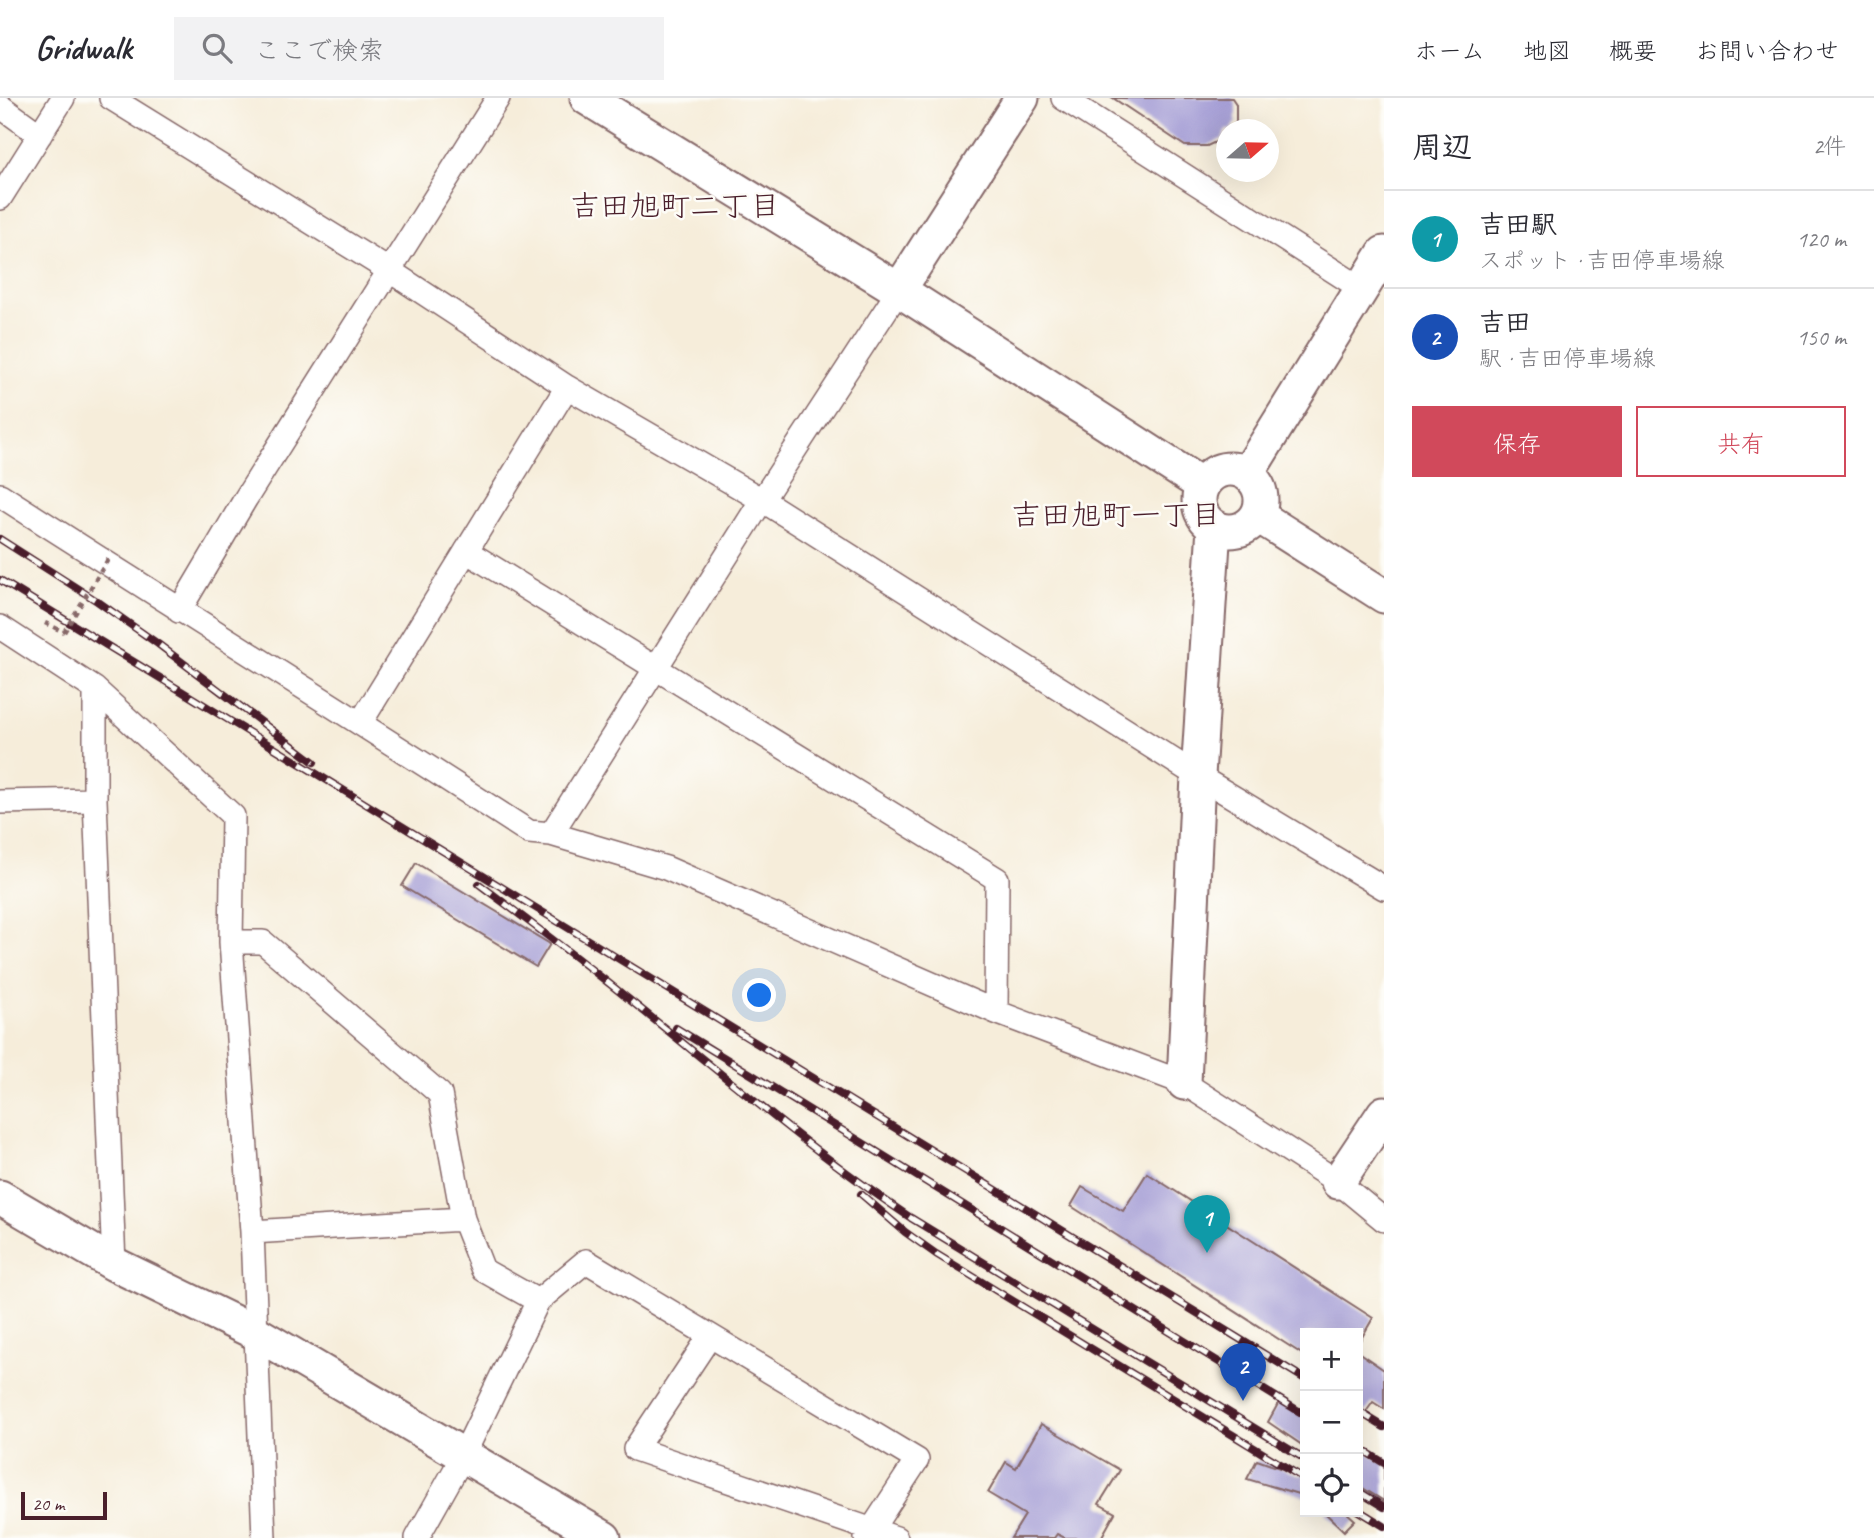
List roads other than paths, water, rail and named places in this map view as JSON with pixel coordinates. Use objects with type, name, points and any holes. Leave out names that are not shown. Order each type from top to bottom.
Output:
[{"type":"street","points":[[0,198],[64,98]]},
{"type":"street","points":[[111,98],[390,271],[567,387],[762,500],[1198,776],[1384,888]]},
{"type":"street","points":[[179,611],[246,498],[498,98]]},
{"type":"street","points":[[587,98],[899,290],[1202,485]]},
{"type":"street","points":[[551,834],[762,500],[1022,98]]},
{"type":"street","points":[[1063,98],[1362,289]]},
{"type":"street","points":[[0,106],[40,135]]},
{"type":"street","points":[[1247,474],[1384,253]]},
{"type":"street","points":[[361,722],[567,387]]},
{"type":"street","points":[[1227,469],[1247,474],[1255,481],[1259,490],[1261,500],[1257,515],[1248,526],[1238,531],[1228,532],[1214,527],[1202,515],[1199,506],[1202,485],[1209,477],[1227,469]]},
{"type":"street","points":[[0,495],[179,611],[361,722],[529,832],[551,834],[666,868],[996,1012],[1184,1083],[1338,1182],[1384,1220]]},
{"type":"street","points":[[1257,515],[1384,596]]},
{"type":"street","points":[[1184,1083],[1198,776],[1214,527]]},
{"type":"street","points":[[466,551],[997,879],[996,1012]]},
{"type":"street","points":[[0,627],[94,689],[233,816],[231,942],[252,1232],[264,1538]]},
{"type":"street","points":[[94,689],[95,800],[114,1264]]},
{"type":"street","points":[[0,802],[95,800]]},
{"type":"street","points":[[231,942],[263,942],[440,1094],[463,1219],[483,1270],[538,1301]]},
{"type":"street","points":[[1338,1182],[1384,1113]]},
{"type":"street","points":[[0,1197],[114,1264],[256,1333],[594,1535]]},
{"type":"street","points":[[252,1232],[463,1219]]},
{"type":"street","points":[[417,1538],[463,1456],[538,1301],[586,1261],[917,1460],[869,1534]]},
{"type":"street","points":[[710,1335],[635,1449],[869,1534],[896,1538]]},
{"type":"railway","points":[[0,539],[158,644],[314,762]]},
{"type":"railway","points":[[0,580],[1300,1376]]},
{"type":"railway","points":[[479,884],[608,982],[802,1138],[911,1218],[1300,1456]]},
{"type":"railway","points":[[676,1028],[1300,1412]]},
{"type":"railway","points":[[861,1194],[905,1232],[936,1254],[1300,1476]]},
{"type":"railway","points":[[1363,1414],[1384,1427]]},
{"type":"railway","points":[[1363,1450],[1384,1463]]},
{"type":"railway","points":[[1363,1494],[1384,1507]]},
{"type":"railway","points":[[1363,1513],[1384,1526]]},
{"type":"place","name":"吉田駅","points":[[1207,1253]]},
{"type":"place","name":"吉田","points":[[1243,1401]]},
{"type":"district","name":"吉田旭町二丁目","points":[[675,206]]},
{"type":"district","name":"吉田旭町一丁目","points":[[1116,515]]}]
